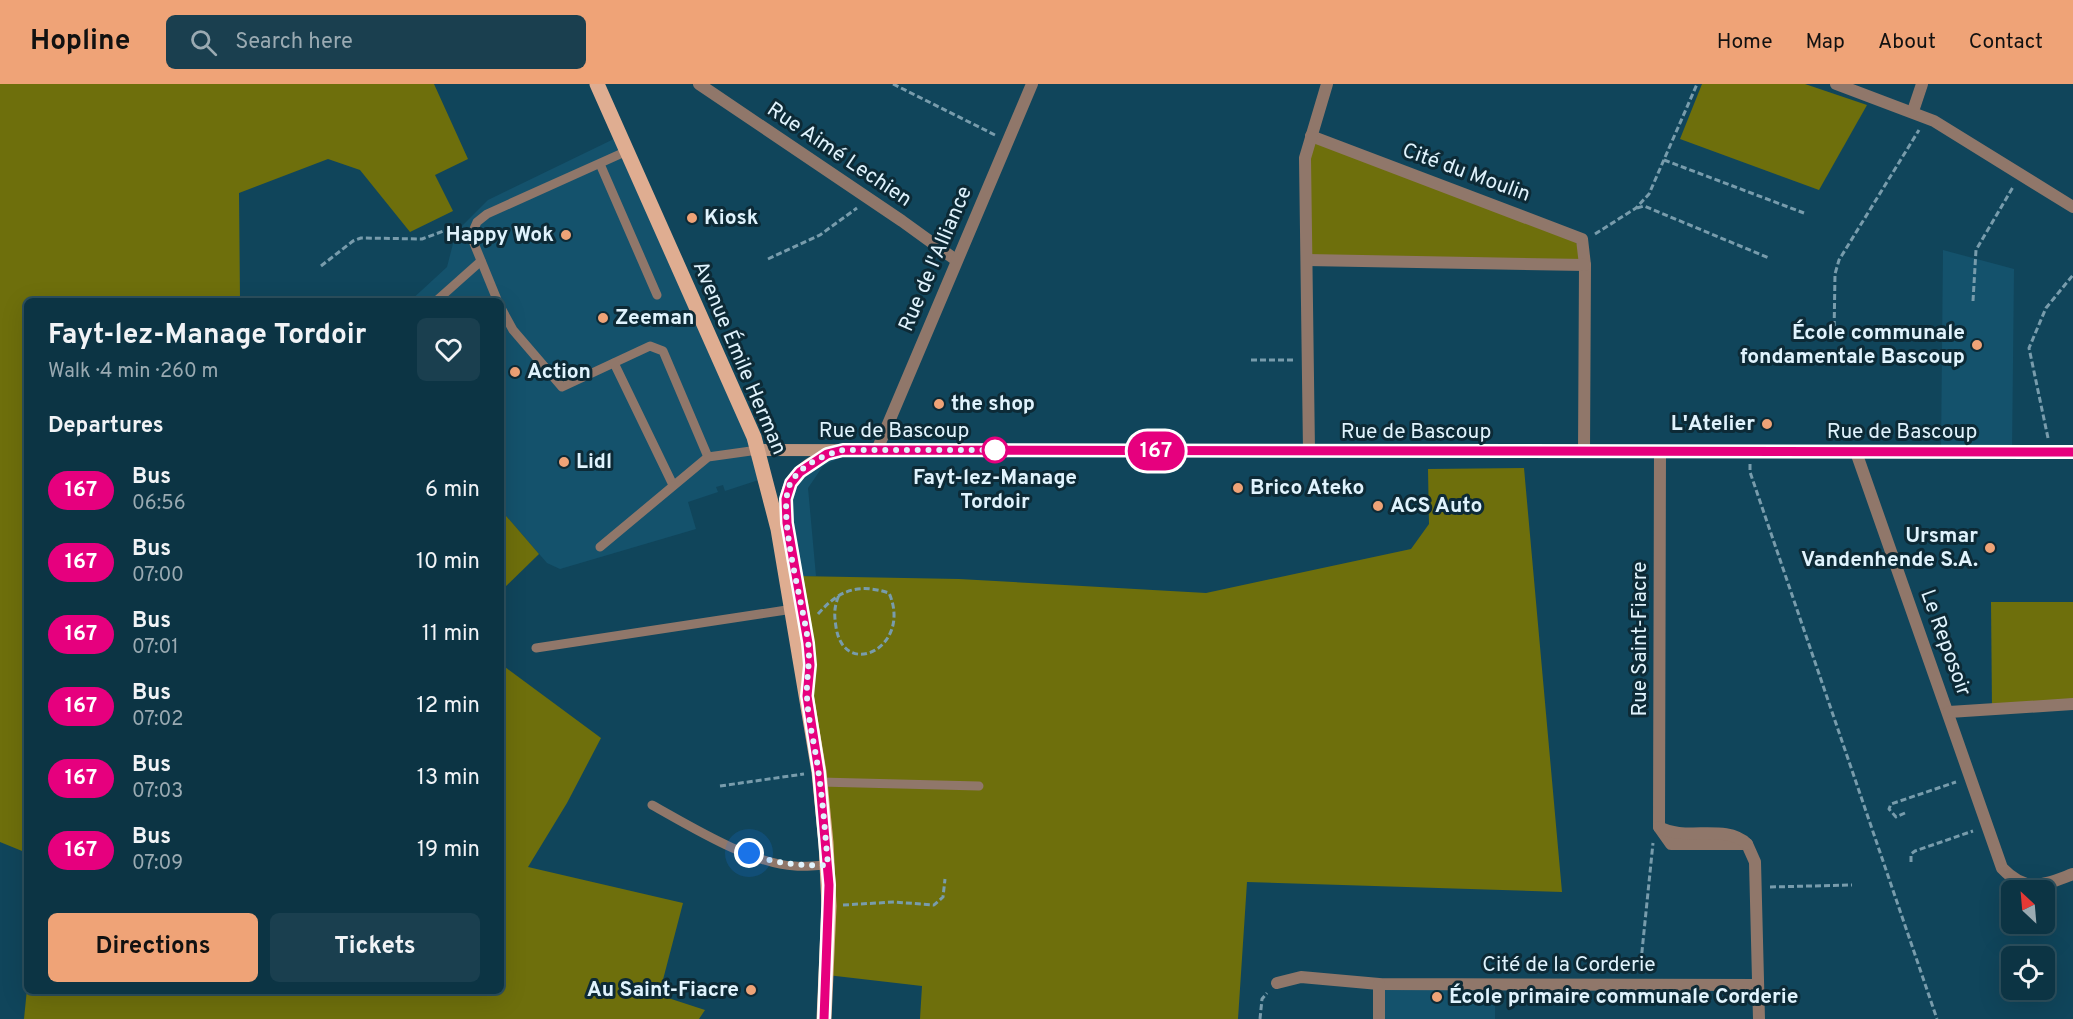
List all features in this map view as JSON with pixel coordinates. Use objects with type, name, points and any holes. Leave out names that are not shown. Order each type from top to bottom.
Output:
[{"type":"main road","name":"Avenue Émile Herman","points":[[597,84],[758,450],[793,609],[819,777],[828,865],[829,906],[824,1019]]},
{"type":"main road","name":"Rue de Bascoup","points":[[758,450],[2073,452]]},
{"type":"main road","points":[[807,696],[810,665],[808,643],[787,523],[786,499],[791,483],[800,472],[827,454],[843,450]]},
{"type":"street","name":"Rue Aimé Lechien","points":[[699,84],[865,198],[902,220],[956,260]]},
{"type":"street","name":"Rue de l'Alliance","points":[[877,450],[1032,84]]},
{"type":"street","points":[[1309,451],[1305,158],[1327,84]]},
{"type":"street","points":[[1836,84],[1913,111],[2073,207]]},
{"type":"street","points":[[1913,111],[1922,84]]},
{"type":"street","name":"Cité du Moulin","points":[[1311,136],[1582,239]]},
{"type":"street","points":[[1582,239],[1586,265],[1584,451]]},
{"type":"street","points":[[1306,260],[1586,265]]},
{"type":"street","name":"Rue Saint-Fiacre","points":[[1659,827],[1660,451]]},
{"type":"street","name":"Le Reposoir","points":[[1856,452],[2002,868],[2018,881],[2040,886],[2073,874]]},
{"type":"street","name":"Le Reposoir","points":[[1949,712],[2073,704]]},
{"type":"street","points":[[1659,827],[1671,844],[1747,844],[1753,855],[1759,1019]]},
{"type":"street","name":"Cité de la Corderie","points":[[1277,983],[1301,977],[1379,984],[1758,986]]},
{"type":"street","points":[[1379,984],[1379,1019]]},
{"type":"lane","points":[[496,298],[471,236],[477,222],[487,214],[627,152]]},
{"type":"lane","points":[[600,164],[657,295]]},
{"type":"lane","points":[[439,298],[481,261]]},
{"type":"lane","points":[[504,314],[513,330],[562,387],[650,346],[663,351],[708,457]]},
{"type":"lane","points":[[614,363],[673,485]]},
{"type":"lane","points":[[600,547],[708,457],[758,450]]},
{"type":"lane","points":[[536,648],[793,609]]},
{"type":"lane","points":[[819,777],[979,786]]},
{"type":"lane","points":[[652,805],[708,837],[770,861],[794,866],[828,865]]},
{"type":"path","points":[[893,84],[1007,140]]},
{"type":"path","points":[[1582,239],[1603,230],[1636,208],[1648,194],[1697,84]]},
{"type":"path","points":[[1834,336],[1835,274],[1839,260],[1918,132]]},
{"type":"path","points":[[1664,160],[1804,213]]},
{"type":"path","points":[[1973,301],[1976,250],[2021,175]]},
{"type":"path","points":[[768,259],[820,235],[844,219],[865,198]]},
{"type":"path","points":[[1636,208],[1644,206],[1769,258]]},
{"type":"path","points":[[321,266],[353,241],[361,238],[422,238],[487,214]]},
{"type":"path","points":[[2051,452],[2029,348],[2046,308],[2073,275]]},
{"type":"path","points":[[1251,360],[1308,360]]},
{"type":"path","points":[[1749,452],[1750,472],[1937,1019]]},
{"type":"path","points":[[808,643],[808,626],[829,602],[839,595],[845,591],[870,587],[889,592],[894,605],[894,622],[889,637],[880,648],[861,655],[847,650],[837,636],[833,610],[839,595]]},
{"type":"path","points":[[720,786],[819,777]]},
{"type":"path","points":[[1905,813],[1896,817],[1889,809],[1891,804],[1971,777]]},
{"type":"path","points":[[1911,862],[1911,854],[1915,851],[1988,826]]},
{"type":"path","points":[[1639,985],[1648,911],[1651,847],[1659,827]]},
{"type":"path","points":[[829,906],[894,902],[934,905],[943,897],[945,879]]},
{"type":"path","points":[[1755,888],[1852,885]]},
{"type":"path","points":[[1260,1019],[1262,999],[1277,983]]},
{"type":"shaded area","points":[[0,84],[434,84],[468,159],[435,175],[453,211],[410,232],[360,170],[328,159],[239,193],[240,298],[24,298],[24,852],[0,842]]},
{"type":"shaded area","points":[[1702,84],[1805,84],[1867,105],[1819,190],[1680,139]]},
{"type":"shaded area","points":[[620,136],[765,478],[725,491],[723,485],[716,487],[718,492],[688,502],[696,529],[560,569],[547,563],[504,513],[504,298],[413,298],[447,267],[456,232],[488,200]]},
{"type":"shaded area","points":[[1311,136],[1573,234],[1585,265],[1307,260]]},
{"type":"shaded area","name":"École communale fondamentale Bascoup","points":[[1943,250],[2014,269],[2012,452],[1941,452]]},
{"type":"shaded area","points":[[855,450],[823,466],[808,488],[816,576],[796,576],[787,523],[791,483],[810,464]]},
{"type":"shaded area","points":[[1524,468],[1562,892],[1247,882],[1238,1019],[920,1019],[922,986],[827,975],[829,930],[796,576],[959,579],[1206,593],[1411,549],[1429,524],[1428,469]]},
{"type":"shaded area","points":[[504,513],[539,554],[504,588]]},
{"type":"shaded area","points":[[1991,602],[2073,602],[2073,704],[1992,709]]},
{"type":"shaded area","points":[[504,666],[601,738],[567,803],[528,867],[683,903],[659,995],[705,1010],[699,1019],[24,1019],[26,994],[504,994]]},
{"type":"shaded area","name":"École primaire communale Corderie","points":[[1379,984],[1495,984],[1495,1019],[1379,1019]]},
{"type":"bus line","name":"167","points":[[824,1019],[829,930],[826,843],[819,772],[807,696],[810,665],[808,643],[787,523],[786,499],[791,483],[800,472],[827,454],[843,450],[2073,452]]},
{"type":"place","name":"Kiosk","points":[[692,218]]},
{"type":"place","name":"Happy Wok","points":[[566,235]]},
{"type":"place","name":"Zeeman","points":[[603,318]]},
{"type":"place","name":"École communale fondamentale Bascoup","points":[[1977,345]]},
{"type":"place","name":"Action","points":[[515,372]]},
{"type":"place","name":"the shop","points":[[939,404]]},
{"type":"place","name":"L'Atelier","points":[[1767,424]]},
{"type":"place","name":"Fayt-lez-Manage Tordoir","points":[[995,450]]},
{"type":"place","name":"Lidl","points":[[564,462]]},
{"type":"place","name":"Brico Ateko","points":[[1238,488]]},
{"type":"place","name":"ACS Auto","points":[[1378,506]]},
{"type":"place","name":"Ursmar Vandenhende S.A.","points":[[1990,548]]},
{"type":"place","name":"Au Saint-Fiacre","points":[[751,990]]},
{"type":"place","name":"École primaire communale Corderie","points":[[1437,997]]},
{"type":"route","points":[[749,853],[770,861],[794,866],[828,865],[819,772],[807,696],[810,665],[808,643],[787,523],[786,499],[791,483],[810,464],[827,454],[843,450],[995,450]]}]
